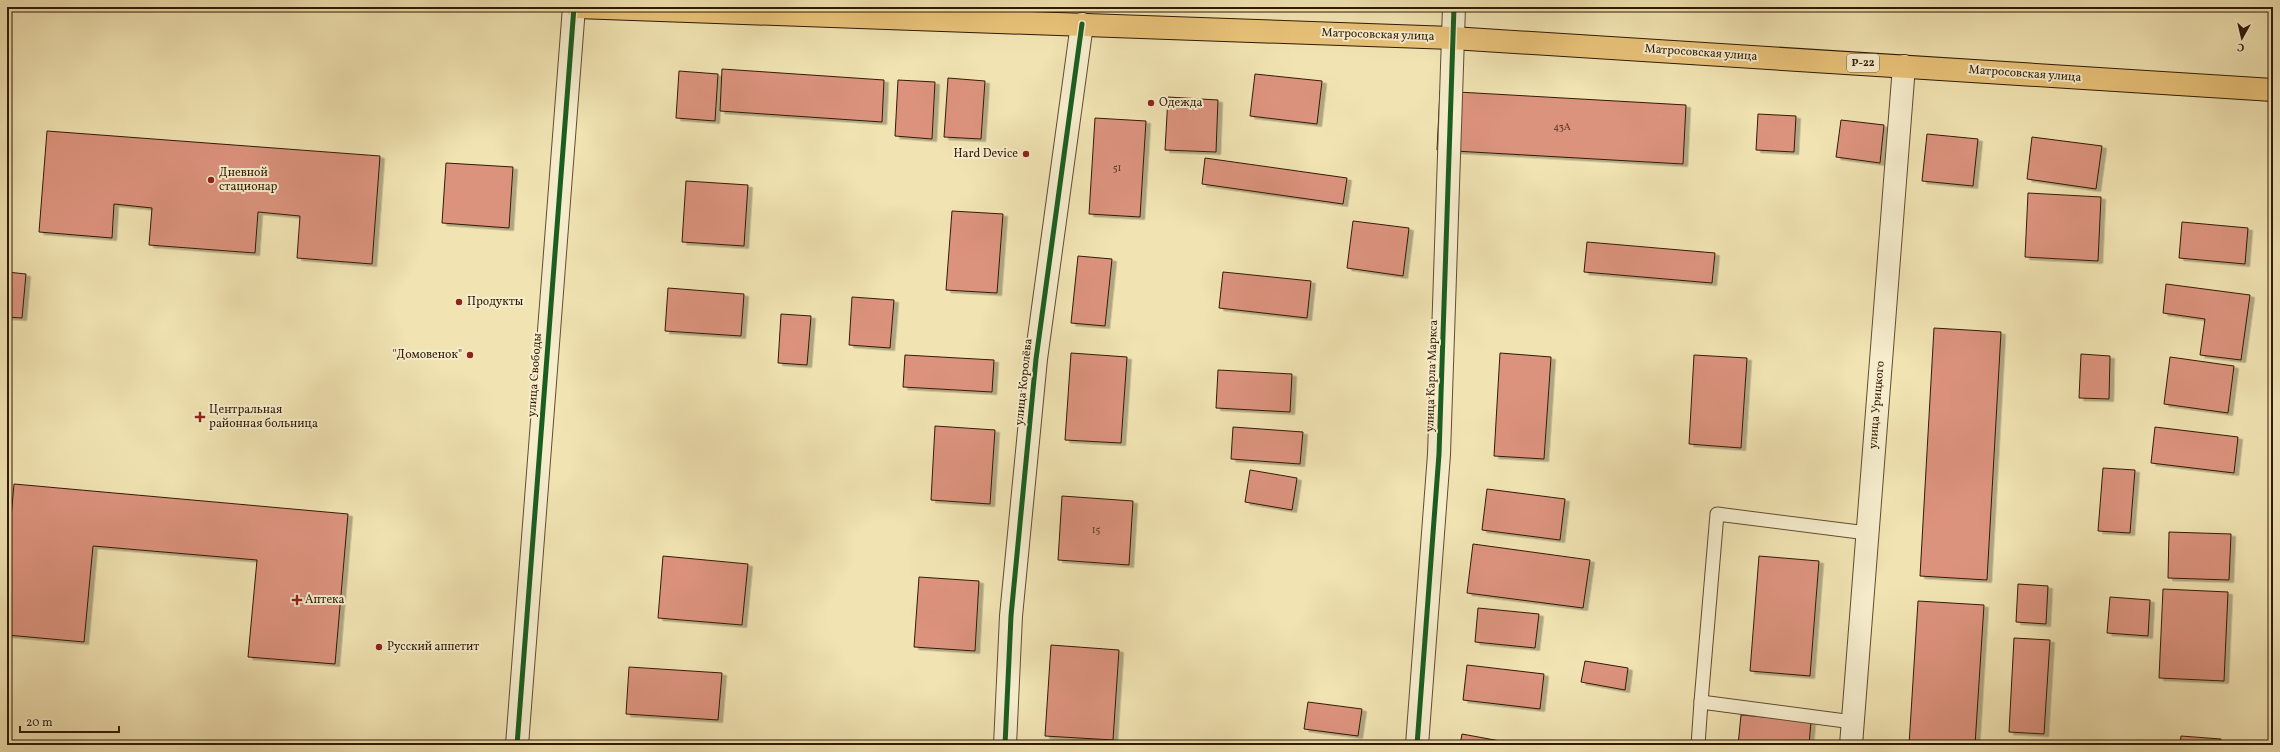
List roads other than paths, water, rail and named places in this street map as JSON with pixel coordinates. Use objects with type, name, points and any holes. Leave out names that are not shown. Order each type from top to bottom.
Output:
[{"type":"highway","name":"Матросовская улица","points":[[577,7],[1452,38],[2273,90]]},
{"type":"street","name":"улица Свободы","points":[[517,745],[574,7]]},
{"type":"street","name":"улица Карла Маркса","points":[[1417,745],[1439,454],[1454,7]]},
{"type":"street","name":"улица Королёва","points":[[1005,745],[1011,616],[1036,358],[1082,24]]},
{"type":"street","name":"улица Урицкого","points":[[1851,745],[1904,66]]},
{"type":"lane","points":[[1698,745],[1717,514],[1867,533]]},
{"type":"lane","points":[[1701,702],[1853,722]]},
{"type":"place","name":"Одежда","points":[[1151,103]]},
{"type":"place","name":"Hard Device","points":[[1026,154]]},
{"type":"place","name":"Дневной стационар","points":[[211,180]]},
{"type":"place","name":"Продукты","points":[[459,302]]},
{"type":"place","name":"\"Домовенок\"","points":[[470,355]]},
{"type":"place","name":"Центральная районная больница","points":[[200,417]]},
{"type":"place","name":"Аптека","points":[[297,600]]},
{"type":"place","name":"Русский аппетит","points":[[379,647]]}]
